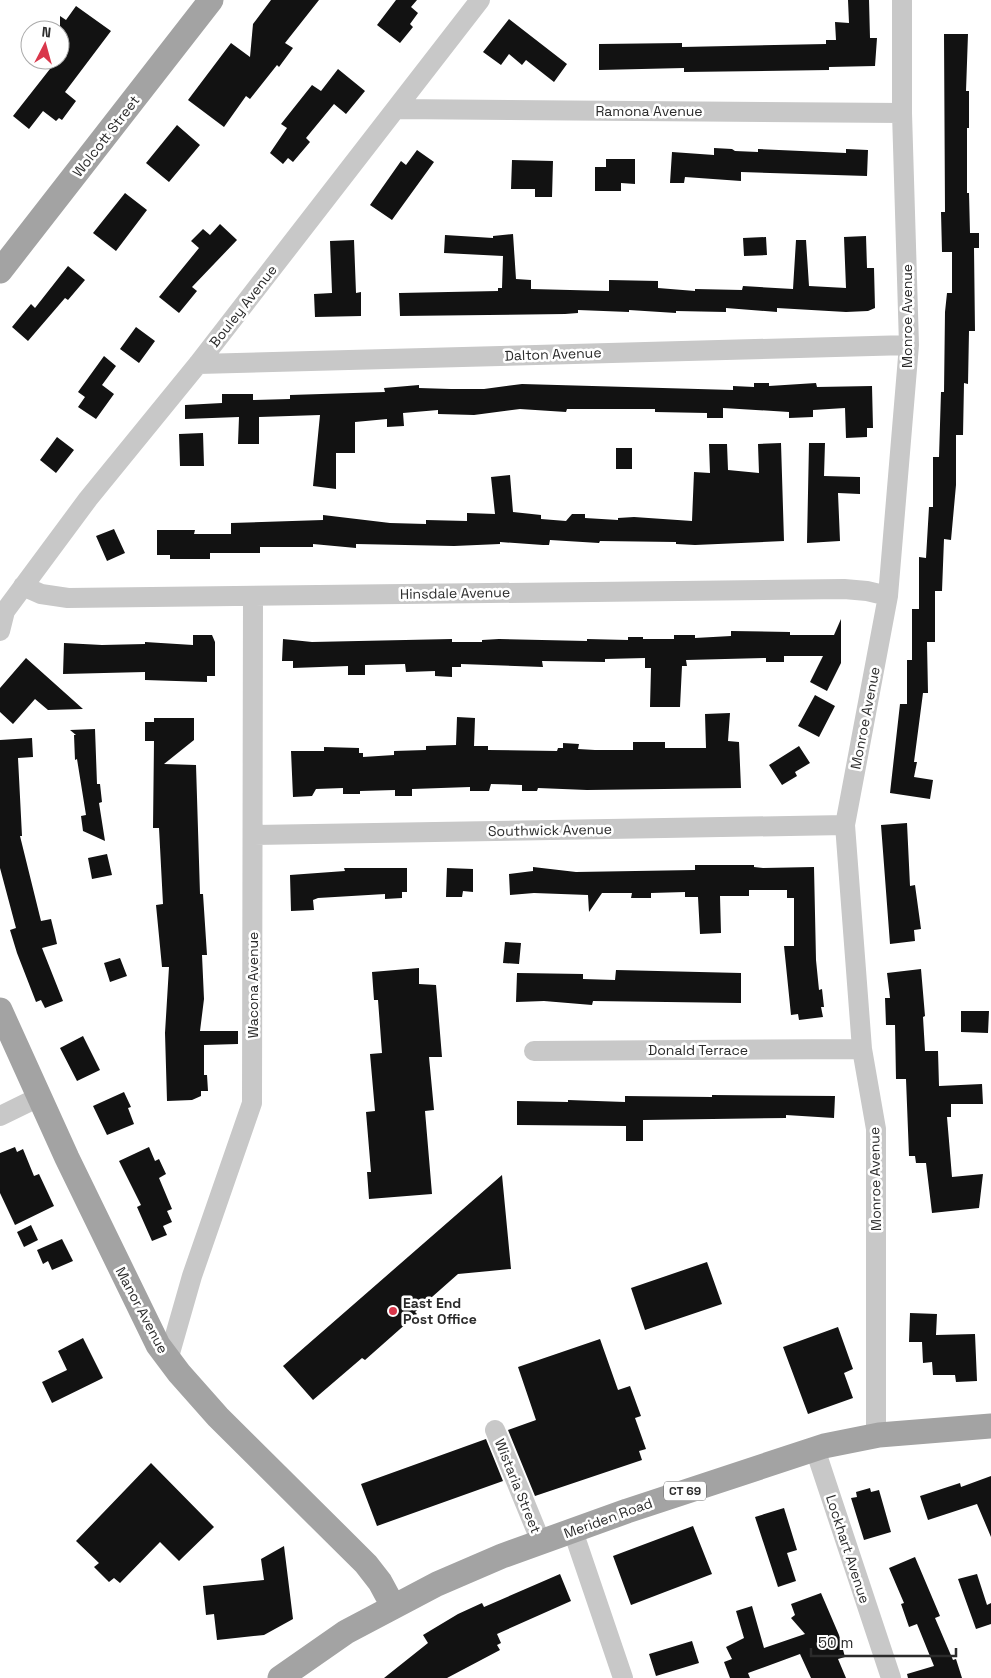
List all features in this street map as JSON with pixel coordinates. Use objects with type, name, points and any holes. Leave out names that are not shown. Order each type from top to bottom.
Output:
[{"type":"main road","name":"Wolcott Street","points":[[0,271],[211,0]]},
{"type":"main road","name":"Manor Avenue","points":[[0,1010],[148,1328],[168,1360],[218,1417],[366,1564],[380,1582],[393,1606]]},
{"type":"main road","name":"Meriden Road","points":[[280,1678],[346,1632],[393,1606],[478,1566],[541,1542],[746,1470],[815,1449],[876,1436],[991,1426]]},
{"type":"street","name":"Bouley Avenue","points":[[0,631],[3,611],[99,484],[198,364],[480,0]]},
{"type":"street","name":"Monroe Avenue","points":[[876,1436],[876,1129],[862,1049],[845,825],[888,596],[909,345],[902,113],[902,0]]},
{"type":"street","name":"Ramona Avenue","points":[[396,109],[902,113]]},
{"type":"street","name":"Dalton Avenue","points":[[198,364],[909,345]]},
{"type":"street","name":"Hinsdale Avenue","points":[[23,586],[41,594],[68,598],[844,589],[867,591],[888,596]]},
{"type":"street","name":"Wacona Avenue","points":[[168,1360],[192,1276],[252,1103],[253,596]]},
{"type":"street","name":"Southwick Avenue","points":[[254,835],[845,825]]},
{"type":"street","name":"Donald Terrace","points":[[534,1051],[862,1049]]},
{"type":"street","points":[[0,1116],[39,1097]]},
{"type":"street","name":"Wistaria Street","points":[[496,1430],[541,1542]]},
{"type":"street","name":"Lockhart Avenue","points":[[815,1449],[891,1678]]},
{"type":"street","points":[[573,1531],[623,1678]]},
{"type":"building","points":[[271,0],[319,0],[285,43],[293,48],[279,67],[277,65],[250,99],[246,96],[224,127],[188,100],[231,43],[250,57],[253,24]]},
{"type":"building","points":[[396,0],[417,0],[411,7],[418,13],[410,24],[413,27],[400,43],[377,25]]},
{"type":"building","points":[[848,0],[869,0],[870,38],[877,38],[875,66],[829,67],[829,70],[684,72],[684,68],[599,70],[599,44],[682,43],[682,47],[826,44],[826,40],[836,40],[835,22],[849,23]]},
{"type":"building","points":[[76,6],[111,31],[65,92],[76,101],[62,120],[59,118],[56,121],[43,111],[29,129],[13,116],[49,70],[70,70],[70,20],[66,20]]},
{"type":"building","points":[[509,19],[567,64],[554,82],[526,60],[522,65],[509,54],[501,65],[483,52]]},
{"type":"building","points":[[944,34],[968,34],[966,91],[969,91],[967,193],[969,193],[970,233],[979,233],[979,248],[974,248],[975,331],[969,331],[968,384],[964,383],[963,435],[956,435],[956,485],[951,540],[944,539],[942,591],[935,591],[935,642],[927,642],[928,693],[923,693],[914,762],[917,762],[914,777],[933,780],[930,799],[890,793],[900,704],[907,704],[907,660],[912,660],[912,609],[919,609],[919,557],[926,558],[929,507],[933,507],[933,457],[939,457],[941,392],[944,392],[945,312],[947,293],[952,293],[952,252],[942,252],[941,212],[945,212]]},
{"type":"building","points":[[338,69],[365,91],[346,114],[334,104],[306,138],[310,142],[293,162],[288,158],[283,164],[270,153],[287,128],[281,124],[312,85],[321,91]]},
{"type":"building","points":[[177,125],[200,145],[169,182],[146,163]]},
{"type":"building","points":[[714,148],[758,152],[758,149],[846,153],[846,149],[868,150],[867,176],[741,172],[741,181],[685,177],[684,183],[670,183],[672,152],[714,155]]},
{"type":"building","points":[[417,150],[434,162],[392,220],[370,205],[401,161],[406,165]]},
{"type":"building","points":[[606,159],[635,159],[635,184],[621,183],[621,191],[595,191],[595,167],[606,167]]},
{"type":"building","points":[[512,160],[553,161],[552,197],[535,197],[535,189],[511,189]]},
{"type":"building","points":[[125,193],[147,210],[116,251],[93,233]]},
{"type":"building","points":[[220,224],[237,240],[192,287],[197,291],[179,313],[159,297],[199,248],[191,241],[203,229],[210,235]]},
{"type":"building","points":[[513,234],[516,279],[531,280],[531,289],[609,291],[609,280],[658,281],[658,288],[695,291],[695,289],[742,290],[743,286],[793,289],[796,240],[806,240],[809,286],[846,288],[844,237],[866,236],[867,268],[874,268],[875,308],[868,311],[846,312],[777,308],[777,312],[726,308],[726,312],[676,311],[676,313],[629,310],[629,312],[578,310],[578,313],[565,314],[400,316],[399,293],[498,291],[498,288],[502,288],[503,256],[444,253],[445,235],[493,238],[493,236]]},
{"type":"building","points":[[766,237],[767,255],[744,256],[743,238]]},
{"type":"building","points":[[354,240],[356,293],[361,292],[361,316],[315,317],[314,294],[332,293],[330,241]]},
{"type":"building","points":[[68,266],[85,280],[68,300],[65,298],[28,341],[12,327],[31,304],[35,308]]},
{"type":"building","points":[[136,327],[155,341],[139,363],[120,349]]},
{"type":"building","points":[[104,356],[116,366],[102,385],[114,394],[96,419],[78,407],[85,397],[78,392]]},
{"type":"building","points":[[754,383],[769,383],[769,386],[816,383],[817,387],[872,386],[873,428],[867,428],[867,437],[846,438],[845,408],[813,410],[813,417],[789,418],[789,412],[723,408],[723,418],[707,418],[707,413],[655,412],[655,409],[567,409],[566,412],[520,409],[474,415],[438,414],[438,410],[403,413],[404,426],[387,427],[387,419],[355,422],[355,453],[336,453],[336,489],[313,486],[320,415],[259,417],[259,444],[238,444],[239,417],[185,419],[185,405],[222,403],[222,394],[253,394],[253,400],[290,399],[290,395],[385,392],[384,388],[419,385],[419,388],[451,389],[484,389],[522,384],[733,390],[733,386],[754,387]]},
{"type":"building","points":[[203,433],[204,466],[180,466],[179,434]]},
{"type":"building","points":[[57,437],[74,450],[56,473],[40,460]]},
{"type":"building","points":[[781,443],[784,541],[695,545],[676,544],[676,542],[600,541],[599,543],[550,540],[549,545],[500,542],[500,544],[454,546],[356,544],[356,548],[313,544],[313,547],[260,547],[260,553],[210,553],[210,559],[170,559],[170,555],[157,555],[157,530],[195,530],[194,534],[231,534],[231,523],[323,520],[323,515],[390,523],[426,524],[426,520],[467,521],[467,513],[495,514],[491,477],[510,475],[513,512],[541,515],[541,519],[566,521],[572,514],[585,514],[585,518],[618,520],[618,518],[634,517],[692,521],[694,472],[710,473],[709,444],[727,444],[728,470],[759,473],[758,444]]},
{"type":"building","points":[[809,443],[825,443],[824,476],[860,477],[860,494],[838,493],[840,541],[807,543]]},
{"type":"building","points":[[616,448],[632,448],[632,469],[616,469]]},
{"type":"building","points":[[114,529],[125,553],[107,561],[96,536]]},
{"type":"building","points":[[841,619],[841,663],[827,691],[810,682],[823,656],[784,656],[784,662],[766,662],[766,658],[686,660],[687,666],[682,666],[680,707],[650,707],[651,668],[645,668],[645,658],[605,659],[605,662],[542,661],[543,667],[461,664],[461,667],[452,667],[452,677],[435,676],[435,671],[406,672],[405,664],[365,665],[365,675],[348,675],[348,666],[293,668],[293,661],[282,661],[283,639],[312,642],[452,639],[452,642],[482,642],[482,640],[499,639],[587,641],[587,639],[628,640],[628,637],[674,639],[674,635],[695,635],[695,638],[731,636],[731,631],[790,632],[790,635],[834,635]]},
{"type":"building","points":[[193,635],[212,635],[215,642],[215,676],[207,676],[207,682],[145,680],[145,672],[63,674],[64,643],[102,645],[145,644],[145,642],[193,645]]},
{"type":"building","points":[[26,658],[83,709],[48,710],[35,699],[13,724],[0,712],[0,688]]},
{"type":"building","points":[[815,695],[835,706],[819,737],[798,726]]},
{"type":"building","points":[[730,713],[728,741],[739,742],[741,788],[587,790],[538,788],[537,791],[522,791],[522,785],[491,784],[489,791],[470,791],[470,787],[412,789],[412,796],[395,796],[395,790],[360,791],[360,794],[343,794],[343,788],[316,789],[312,796],[293,797],[291,751],[324,751],[324,747],[359,748],[359,753],[363,753],[363,757],[394,755],[394,751],[426,750],[426,746],[456,745],[457,717],[475,718],[474,746],[488,746],[488,750],[557,751],[558,748],[563,748],[563,743],[579,744],[578,749],[633,750],[633,742],[665,742],[665,748],[706,748],[705,714]]},
{"type":"building","points":[[154,718],[194,718],[194,740],[164,764],[196,765],[200,894],[203,894],[207,955],[202,955],[204,999],[200,1031],[238,1031],[238,1044],[204,1045],[204,1075],[207,1075],[208,1091],[201,1091],[201,1096],[192,1100],[167,1101],[165,1033],[169,967],[162,967],[156,905],[163,904],[159,828],[153,828],[154,741],[145,741],[145,722],[154,722]]},
{"type":"building","points":[[95,729],[97,784],[100,784],[102,802],[99,803],[105,841],[83,831],[81,816],[86,815],[77,759],[75,760],[74,735],[76,735],[70,730]]},
{"type":"building","points":[[32,738],[33,757],[18,758],[22,836],[20,836],[41,921],[51,919],[57,944],[42,948],[63,1001],[45,1008],[41,1000],[36,1002],[17,953],[10,930],[16,928],[0,868],[0,740]]},
{"type":"building","points":[[799,746],[810,763],[795,772],[797,776],[782,785],[769,765]]},
{"type":"building","points":[[907,823],[910,886],[915,885],[921,929],[914,930],[915,941],[890,944],[881,825]]},
{"type":"building","points":[[107,854],[112,875],[92,879],[88,858]]},
{"type":"building","points":[[695,865],[754,865],[754,867],[763,868],[814,867],[816,960],[819,990],[822,989],[824,1007],[821,1007],[823,1017],[799,1020],[798,1014],[791,1015],[784,946],[794,946],[794,898],[787,898],[787,890],[749,890],[749,896],[720,896],[721,933],[700,934],[698,897],[685,897],[685,892],[651,893],[651,898],[631,898],[632,893],[602,893],[589,912],[588,895],[534,893],[510,895],[509,874],[533,871],[533,867],[576,872],[695,870]]},
{"type":"building","points":[[344,868],[407,868],[407,892],[402,892],[402,898],[385,899],[385,894],[318,898],[313,900],[314,910],[291,911],[290,875],[345,871]]},
{"type":"building","points":[[447,868],[473,869],[473,892],[463,891],[462,897],[446,897]]},
{"type":"building","points":[[505,942],[521,943],[519,964],[503,963]]},
{"type":"building","points":[[120,958],[127,976],[110,982],[104,963]]},
{"type":"building","points":[[419,968],[419,984],[436,985],[442,1057],[429,1057],[434,1110],[425,1111],[432,1194],[369,1199],[367,1172],[371,1172],[366,1112],[375,1111],[370,1054],[382,1053],[378,1000],[374,1000],[372,972]]},
{"type":"building","points":[[921,969],[925,1016],[923,1017],[925,1051],[938,1051],[939,1086],[982,1084],[983,1104],[951,1104],[951,1117],[947,1117],[952,1177],[983,1174],[979,1208],[932,1213],[926,1163],[916,1163],[915,1156],[909,1156],[906,1079],[896,1079],[895,1025],[886,1025],[885,998],[890,998],[887,973]]},
{"type":"building","points":[[616,970],[741,973],[741,1003],[593,1001],[592,1005],[544,1001],[516,1002],[517,973],[583,974],[583,979],[615,980]]},
{"type":"building","points":[[961,1011],[989,1011],[988,1033],[961,1032]]},
{"type":"building","points":[[83,1036],[100,1070],[77,1081],[60,1048]]},
{"type":"building","points":[[124,1092],[131,1107],[128,1108],[134,1124],[107,1135],[93,1106]]},
{"type":"building","points":[[712,1095],[835,1096],[834,1118],[786,1115],[786,1118],[643,1120],[643,1141],[626,1141],[626,1126],[517,1125],[517,1101],[625,1102],[625,1096],[712,1097]]},
{"type":"building","points":[[15,1147],[17,1152],[23,1149],[34,1176],[39,1174],[54,1206],[15,1225],[0,1193],[0,1153]]},
{"type":"building","points":[[149,1147],[155,1161],[159,1159],[166,1174],[159,1178],[172,1209],[167,1211],[172,1222],[163,1226],[167,1235],[152,1241],[137,1207],[141,1205],[119,1161]]},
{"type":"building","points":[[502,1175],[511,1269],[458,1274],[415,1312],[417,1314],[365,1360],[362,1358],[313,1400],[283,1366]]},
{"type":"building","points":[[31,1225],[38,1240],[24,1247],[17,1232]]},
{"type":"building","points":[[62,1239],[73,1261],[52,1270],[48,1261],[43,1264],[37,1250]]},
{"type":"building","points":[[707,1262],[722,1304],[645,1330],[631,1288]]},
{"type":"building","points":[[910,1313],[937,1314],[936,1335],[975,1334],[977,1381],[956,1382],[955,1375],[933,1375],[932,1362],[923,1363],[922,1342],[909,1342]]},
{"type":"building","points":[[838,1327],[853,1369],[844,1373],[853,1398],[808,1414],[783,1347]]},
{"type":"building","points":[[83,1338],[103,1378],[52,1403],[42,1382],[67,1370],[58,1351]]},
{"type":"building","points":[[600,1339],[618,1390],[630,1386],[641,1416],[635,1418],[646,1449],[639,1451],[642,1460],[535,1496],[508,1430],[536,1420],[518,1367]]},
{"type":"building","points":[[486,1439],[503,1481],[377,1526],[361,1484]]},
{"type":"building","points":[[151,1463],[214,1527],[179,1561],[160,1542],[120,1583],[114,1578],[109,1582],[94,1567],[99,1563],[76,1541]]},
{"type":"building","points":[[991,1476],[991,1537],[977,1504],[928,1520],[920,1496],[960,1483],[961,1487]]},
{"type":"building","points":[[870,1488],[871,1492],[879,1490],[891,1532],[864,1540],[851,1498],[857,1497],[856,1492]]},
{"type":"building","points":[[784,1508],[797,1550],[787,1553],[796,1581],[778,1587],[755,1517]]},
{"type":"building","points":[[693,1526],[712,1574],[631,1605],[613,1556]]},
{"type":"building","points":[[284,1546],[293,1619],[264,1635],[217,1640],[214,1614],[206,1615],[203,1586],[264,1580],[261,1559]]},
{"type":"building","points":[[915,1557],[940,1616],[935,1618],[953,1660],[956,1659],[962,1678],[908,1678],[907,1674],[934,1666],[917,1624],[909,1627],[901,1604],[904,1603],[889,1568]]},
{"type":"building","points":[[560,1574],[571,1601],[497,1634],[501,1643],[497,1645],[500,1650],[447,1678],[384,1678],[428,1643],[423,1635],[458,1614],[482,1603],[484,1607]]},
{"type":"building","points":[[977,1574],[987,1605],[991,1603],[991,1624],[976,1629],[958,1579]]},
{"type":"building","points":[[821,1593],[839,1635],[845,1657],[838,1659],[846,1678],[811,1678],[800,1654],[748,1673],[750,1678],[730,1678],[724,1662],[732,1659],[726,1647],[744,1638],[736,1611],[752,1606],[764,1648],[805,1634],[791,1618],[795,1615],[791,1604]]},
{"type":"building","points":[[692,1641],[699,1663],[656,1676],[649,1654]]},
{"type":"place","name":"East End Post Office","points":[[393,1311]]}]
